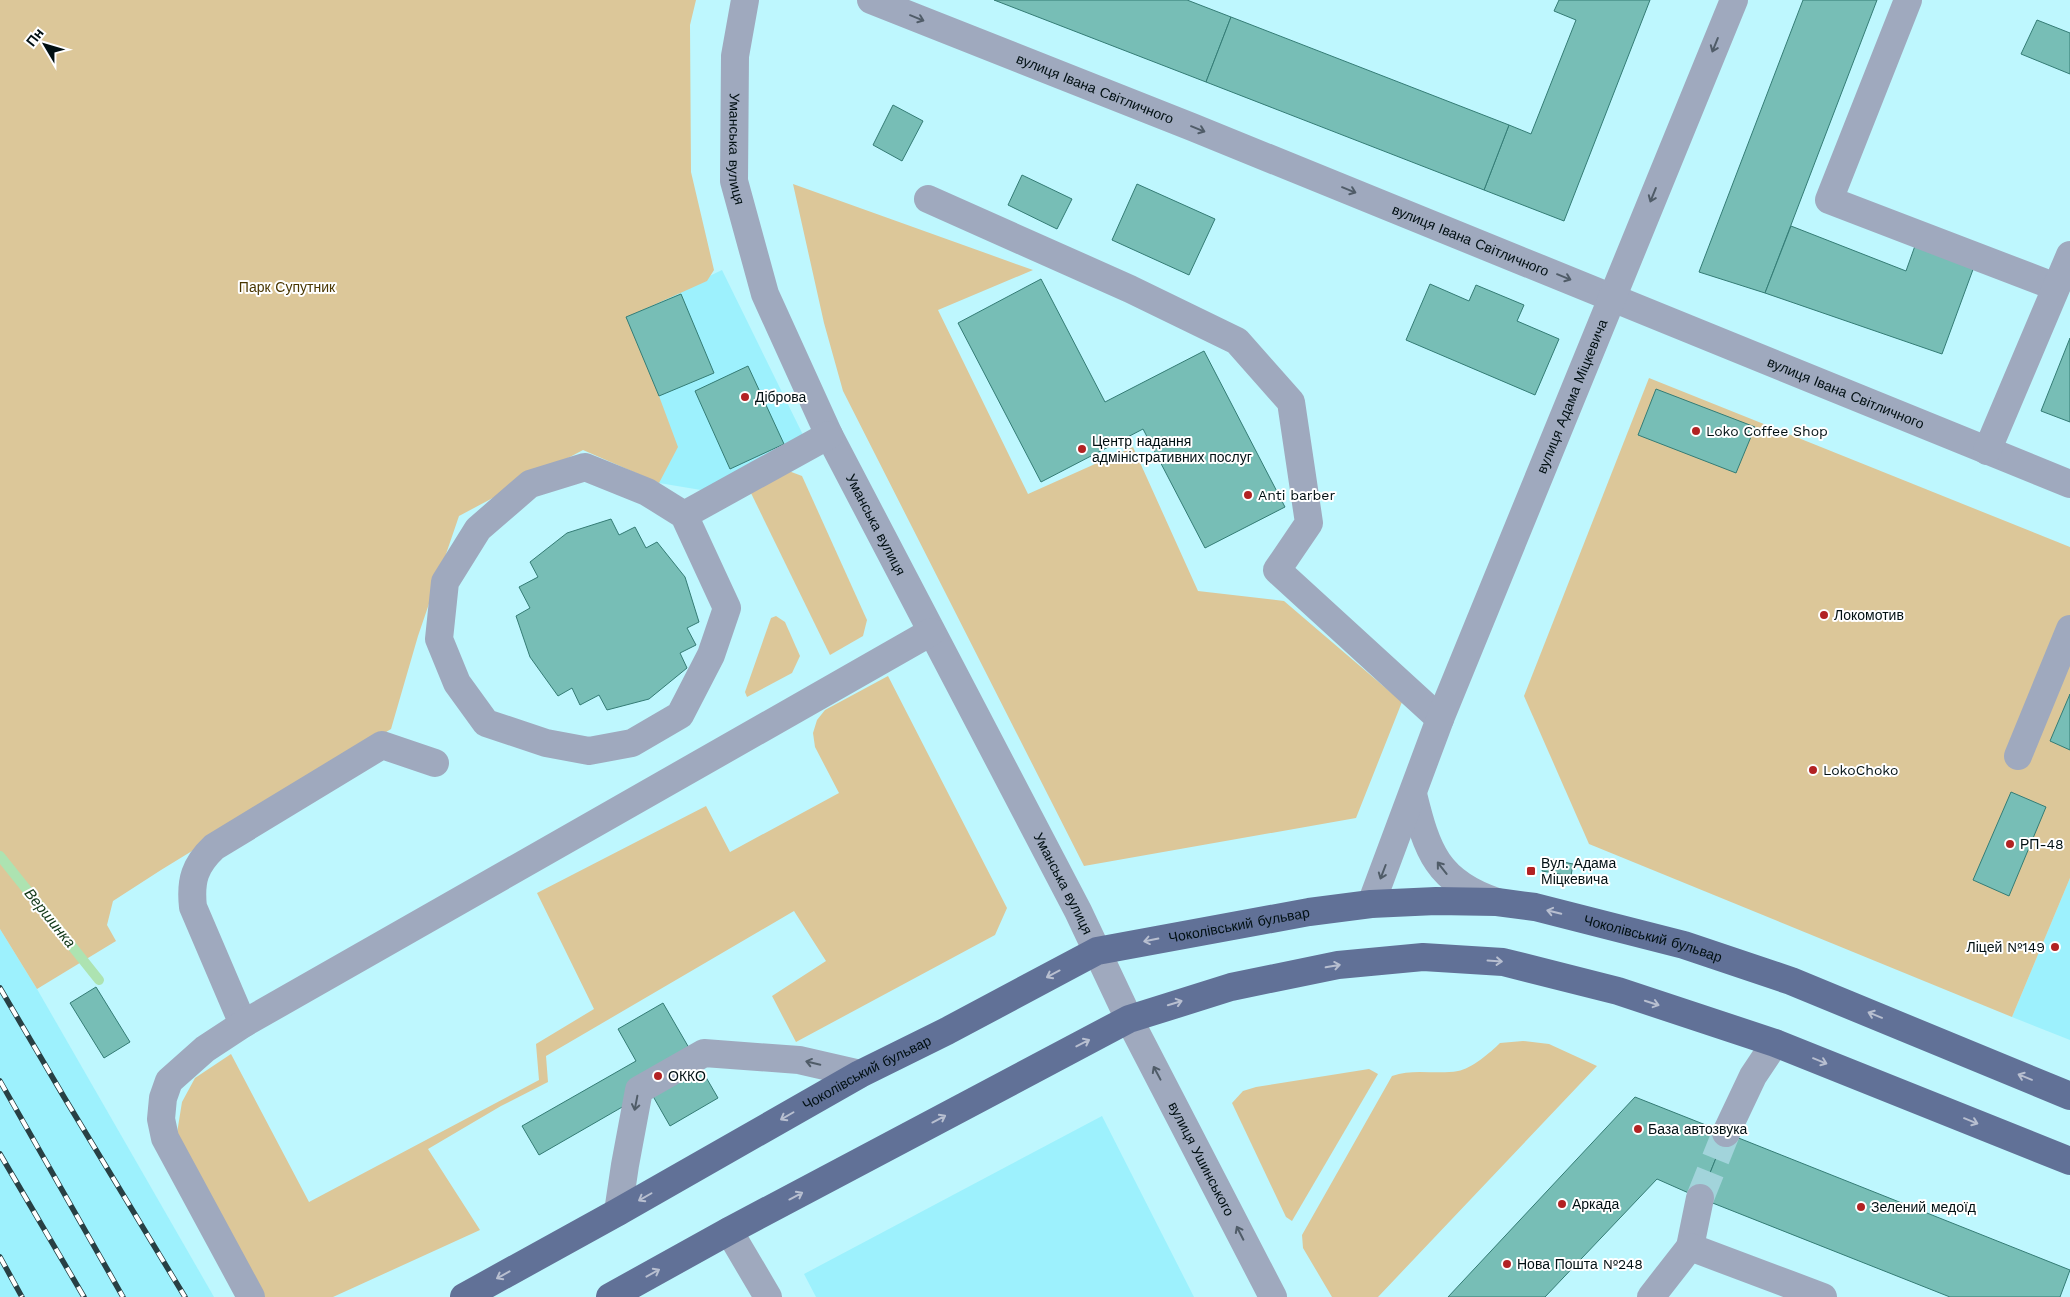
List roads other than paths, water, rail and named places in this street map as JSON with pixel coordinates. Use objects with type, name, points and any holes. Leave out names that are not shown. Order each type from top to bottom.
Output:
[{"type":"main road","name":"Чоколівський бульвар","points":[[464,1297],[618,1212],[860,1074],[947,1031],[1097,951],[1299,914],[1371,904],[1436,901],[1497,902],[1536,907],[1684,945],[1782,978],[2070,1096]]},
{"type":"main road","points":[[610,1297],[729,1231],[1129,1019],[1231,987],[1338,965],[1424,957],[1503,962],[1618,991],[1775,1043],[2070,1161]]},
{"type":"street","name":"Уманська вулиця","points":[[745,0],[735,56],[734,181],[765,294],[829,435],[1078,911],[1129,1019]]},
{"type":"street","name":"вулиця Івана Світличного","points":[[871,0],[1211,134],[2070,484]]},
{"type":"street","name":"вулиця Адама Міцкевича","points":[[1371,904],[1440,719],[1734,0]]},
{"type":"street","points":[[1908,0],[1830,200],[2056,287]]},
{"type":"street","points":[[928,199],[1130,289],[1236,341],[1291,402],[1309,524],[1277,570],[1440,719]]},
{"type":"street","points":[[1987,451],[2070,255]]},
{"type":"street","points":[[684,515],[829,435]]},
{"type":"street","points":[[585,467],[647,492],[684,515],[726,608],[711,655],[680,715],[632,743],[589,751],[546,743],[486,723],[457,683],[439,639],[445,582],[478,529],[530,484],[585,467]]},
{"type":"street","points":[[2018,756],[2070,629]]},
{"type":"street","points":[[251,1297],[165,1138],[161,1119],[163,1098],[169,1081],[205,1049],[243,1024],[932,632]]},
{"type":"street","points":[[243,1024],[193,907],[191,894],[193,876],[202,858],[214,847],[382,745],[435,763]]},
{"type":"street","points":[[1413,794],[1420,822],[1440,868],[1457,884],[1479,896],[1497,902]]},
{"type":"street","name":"вулиця Ушинського","points":[[1129,1019],[1273,1297]]},
{"type":"street","points":[[1726,1133],[1753,1076],[1775,1043]]},
{"type":"street","points":[[618,1212],[624,1165],[639,1090],[704,1053],[800,1060],[860,1074]]},
{"type":"street","points":[[1651,1297],[1690,1247],[1700,1198]]},
{"type":"street","points":[[729,1231],[768,1297]]},
{"type":"street","points":[[1690,1247],[1824,1297]]},
{"type":"waterway","name":"Вершинка","points":[[0,856],[99,980]]},
{"type":"tunnel","points":[[1700,1198],[1726,1133]]},
{"type":"railway","points":[[0,988],[185,1297]]},
{"type":"railway","points":[[0,1081],[123,1297]]},
{"type":"railway","points":[[0,1154],[84,1297]]},
{"type":"railway","points":[[0,1257],[22,1297]]},
{"type":"place","name":"Діброва","points":[[745,397]]},
{"type":"place","name":"Loko Coffee Shop","points":[[1696,431]]},
{"type":"place","name":"Центр надання адміністративних послуг","points":[[1082,449]]},
{"type":"place","name":"Anti barber","points":[[1248,495]]},
{"type":"place","name":"Локомотив","points":[[1824,615]]},
{"type":"place","name":"LokoChoko","points":[[1813,770]]},
{"type":"place","name":"РП-48","points":[[2010,844]]},
{"type":"place","name":"Вул. Адама Міцкевича","points":[[1531,871]]},
{"type":"place","name":"Ліцей №149","points":[[2055,947]]},
{"type":"place","name":"ОККО","points":[[658,1076]]},
{"type":"place","name":"База автозвука","points":[[1638,1129]]},
{"type":"place","name":"Аркада","points":[[1562,1204]]},
{"type":"place","name":"Зелений медоїд","points":[[1861,1207]]},
{"type":"place","name":"Нова Пошта №248","points":[[1507,1264]]},
{"type":"park label","name":"Парк Супутник","points":[[287,287]]}]
